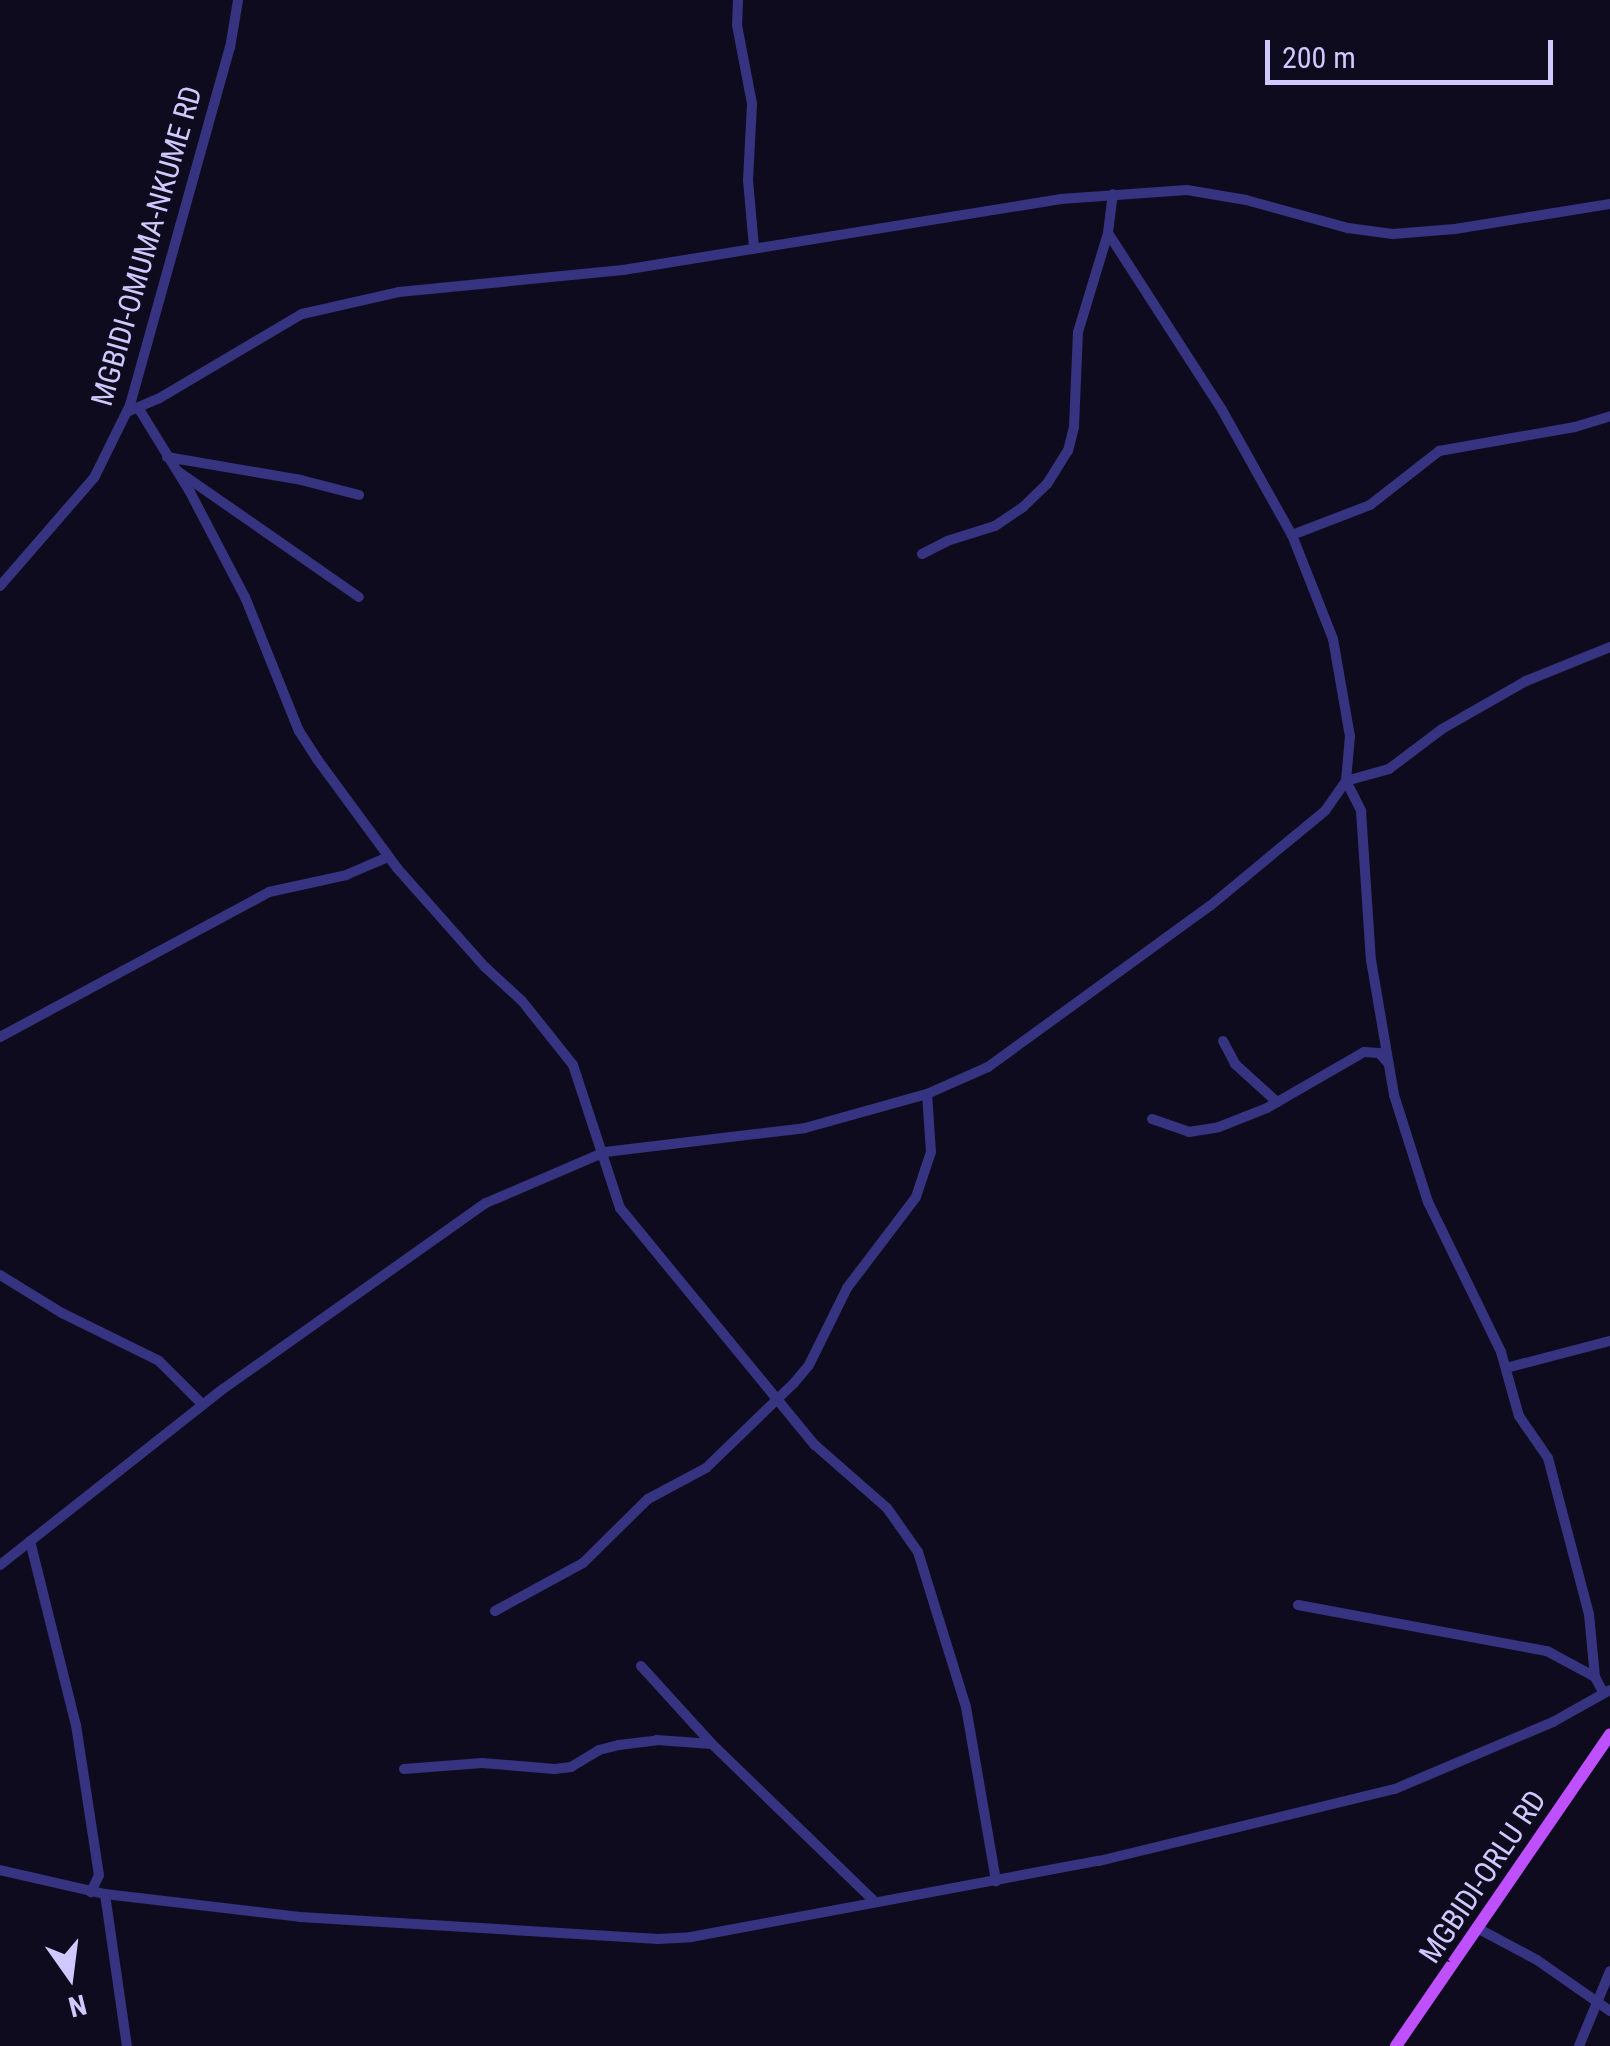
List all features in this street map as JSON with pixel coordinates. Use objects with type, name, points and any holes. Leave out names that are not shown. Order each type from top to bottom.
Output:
[{"type":"main road","name":"MGBIDI-ORLU RD","points":[[1396,2046],[1610,1735]]},
{"type":"street","name":"MGBIDI-OMUMA-NKUME RD","points":[[0,586],[94,478],[133,411],[238,0]]},
{"type":"street","points":[[738,0],[737,25],[752,104],[748,180],[754,247]]},
{"type":"street","points":[[996,1880],[966,1707],[918,1552],[903,1526],[830,1462],[620,1208],[605,1152],[572,1065],[557,1041],[388,857],[299,732],[245,596],[176,470],[133,411],[302,314],[399,292],[623,270],[1113,194],[1187,190],[1246,200],[1348,228],[1393,234],[1472,227],[1610,204]]},
{"type":"street","points":[[922,554],[947,541],[996,526],[1023,508],[1057,471],[1074,427],[1075,353],[1082,310],[1108,232],[1113,194]]},
{"type":"street","points":[[0,1565],[203,1405],[486,1202],[605,1152],[805,1128],[926,1094],[988,1067],[1078,1006],[1210,906],[1325,811],[1346,782],[1350,736],[1346,692],[1334,639],[1292,535],[1222,410],[1108,232]]},
{"type":"street","points":[[1292,535],[1370,504],[1438,451],[1576,428],[1610,416]]},
{"type":"street","points":[[167,457],[301,480],[359,496]]},
{"type":"street","points":[[176,470],[359,597]]},
{"type":"street","points":[[1346,782],[1389,770],[1442,729],[1526,681],[1610,648]]},
{"type":"street","points":[[1346,782],[1362,811],[1371,960],[1387,1063],[1428,1202],[1506,1368],[1520,1416],[1548,1458],[1589,1614],[1596,1653],[1595,1677]]},
{"type":"street","points":[[0,1037],[268,892],[346,874],[388,857]]},
{"type":"street","points":[[1224,1041],[1235,1064],[1278,1102]]},
{"type":"street","points":[[1152,1119],[1167,1128],[1205,1130],[1246,1118],[1364,1052],[1379,1053],[1387,1063]]},
{"type":"street","points":[[495,1612],[583,1563],[648,1498],[706,1468],[809,1365],[847,1288],[916,1197],[931,1152],[926,1094]]},
{"type":"street","points":[[0,1275],[158,1361],[203,1405]]},
{"type":"street","points":[[1506,1368],[1610,1341]]},
{"type":"street","points":[[30,1541],[76,1725],[99,1875],[91,1892]]},
{"type":"street","points":[[0,1870],[119,1896],[365,1922],[658,1939],[728,1930],[1100,1861],[1395,1789],[1552,1722],[1606,1691],[1595,1677],[1548,1651],[1298,1604]]},
{"type":"street","points":[[641,1666],[712,1744],[874,1900]]},
{"type":"street","points":[[404,1770],[482,1763],[555,1769],[571,1767],[599,1750],[618,1745],[657,1740],[712,1744]]},
{"type":"street","points":[[99,1875],[119,1896]]},
{"type":"street","points":[[105,1894],[127,2046]]},
{"type":"street","points":[[1478,1929],[1536,1960],[1605,2008]]},
{"type":"street","points":[[1579,2046],[1605,2008],[1610,1971]]}]
